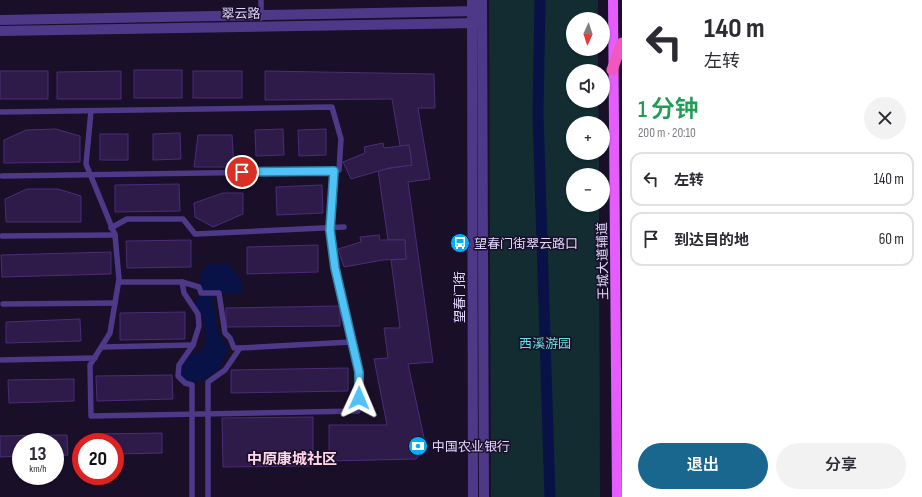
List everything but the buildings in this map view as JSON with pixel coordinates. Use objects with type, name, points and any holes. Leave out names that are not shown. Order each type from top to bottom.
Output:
[{"type":"highway","points":[[612,70],[622,44]]},
{"type":"main road","name":"王城大道辅道","points":[[613,0],[612,70],[617,497]]},
{"type":"street","name":"望春门街","points":[[472,0],[473,497]]},
{"type":"street","name":"望春门街","points":[[482,0],[484,497]]},
{"type":"street","name":"翠云路","points":[[0,31],[482,11]]},
{"type":"street","name":"翠云路","points":[[0,20],[482,23]]},
{"type":"lane","points":[[261,0],[261,21]]},
{"type":"lane","points":[[0,112],[332,107],[341,140],[339,170],[334,171],[2,176]]},
{"type":"lane","points":[[91,111],[86,164],[114,235],[119,282],[110,333],[90,365],[91,416],[358,411],[359,372],[335,268],[330,227],[334,171]]},
{"type":"lane","points":[[112,228],[127,219],[182,219],[195,234],[344,227]]},
{"type":"lane","points":[[2,236],[114,235]]},
{"type":"lane","points":[[119,282],[182,282],[199,287],[201,293],[219,293],[225,333],[230,338],[234,348],[351,342]]},
{"type":"lane","points":[[182,282],[184,293],[198,314],[199,326],[193,344],[179,365],[178,376],[185,383],[192,385],[192,497]]},
{"type":"lane","points":[[3,304],[116,303]]},
{"type":"lane","points":[[102,347],[193,344]]},
{"type":"lane","points":[[208,497],[208,382],[225,370],[240,348]]},
{"type":"lane","points":[[0,360],[95,358]]},
{"type":"green space","name":"西溪游园","points":[[489,0],[598,0],[598,12],[566,12],[566,56],[598,56],[598,64],[566,64],[566,108],[598,108],[599,116],[566,116],[566,160],[599,160],[599,168],[566,168],[566,212],[599,212],[600,497],[491,497]]},
{"type":"shaded area","points":[[209,264],[229,264],[242,282],[241,294],[219,293],[211,300],[215,309],[215,321],[217,327],[228,347],[226,355],[217,371],[207,378],[194,383],[186,381],[180,376],[182,365],[194,353],[199,354],[205,341],[206,335],[204,323],[193,305],[201,293],[200,273]]},
{"type":"waterway","points":[[540,0],[538,113],[550,497]]},
{"type":"place","name":"望春门街翠云路口","points":[[460,243]]},
{"type":"place","name":"中国农业银行","points":[[418,446]]},
{"type":"district","name":"中原康城社区","points":[[292,459]]},
{"type":"route","points":[[242,172],[334,171],[330,230],[335,268],[359,372],[359,398]]}]
